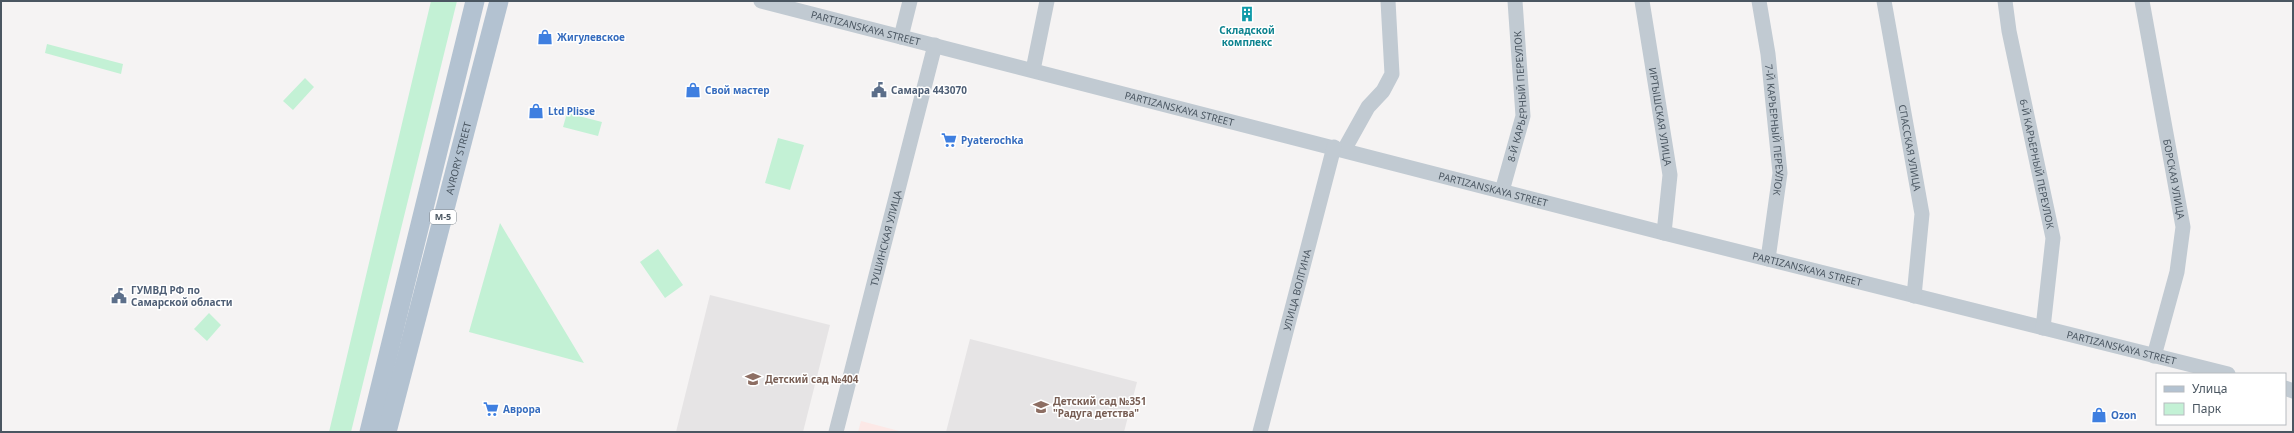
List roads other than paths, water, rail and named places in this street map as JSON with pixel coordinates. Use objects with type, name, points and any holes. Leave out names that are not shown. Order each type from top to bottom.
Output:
[{"type":"main road","name":"AVRORY STREET","points":[[369,432],[475,1]]},
{"type":"main road","name":"AVRORY STREET","points":[[387,432],[499,1]]},
{"type":"street","name":"PARTIZANSKAYA STREET","points":[[760,1],[801,6],[901,37],[1664,233],[2224,373]]},
{"type":"street","points":[[901,37],[910,1]]},
{"type":"street","points":[[1033,70],[1047,1]]},
{"type":"street","name":"УЛИЦА ВОЛГИНА","points":[[1260,432],[1339,149],[1368,107],[1383,92],[1392,74],[1388,1]]},
{"type":"street","name":"8-Й КАРЬЕРНЫЙ ПЕРЕУЛОК","points":[[1502,191],[1523,116],[1515,1]]},
{"type":"street","name":"ИРТЫШСКАЯ УЛИЦА","points":[[1642,1],[1670,175],[1664,233]]},
{"type":"street","name":"7-Й КАРЬЕРНЫЙ ПЕРЕУЛОК","points":[[1760,1],[1768,54],[1780,173],[1768,259]]},
{"type":"street","name":"СПАССКАЯ УЛИЦА","points":[[1884,1],[1922,214],[1914,296]]},
{"type":"street","name":"6-Й КАРЬЕРНЫЙ ПЕРЕУЛОК","points":[[2005,1],[2009,31],[2053,238],[2043,328]]},
{"type":"street","name":"БОРСКАЯ УЛИЦА","points":[[2142,1],[2183,227],[2177,272],[2154,356]]},
{"type":"street","name":"ТУШИНСКАЯ УЛИЦА","points":[[836,432],[935,45]]},
{"type":"place","name":"Складской комплекс","points":[[1247,14]]},
{"type":"place","name":"Жигулевское","points":[[545,37]]},
{"type":"place","name":"Свой мастер","points":[[693,90]]},
{"type":"place","name":"Самара 443070","points":[[879,90]]},
{"type":"place","name":"Ltd Plisse","points":[[536,111]]},
{"type":"place","name":"Pyaterochka","points":[[949,140]]},
{"type":"place","name":"ГУМВД РФ по Самарской области","points":[[119,296]]},
{"type":"place","name":"Детский сад №404","points":[[753,379]]},
{"type":"place","name":"Детский сад №351 \"Радуга детства\"","points":[[1041,407]]},
{"type":"place","name":"Аврора","points":[[491,409]]},
{"type":"place","name":"Ozon","points":[[2099,415]]}]
